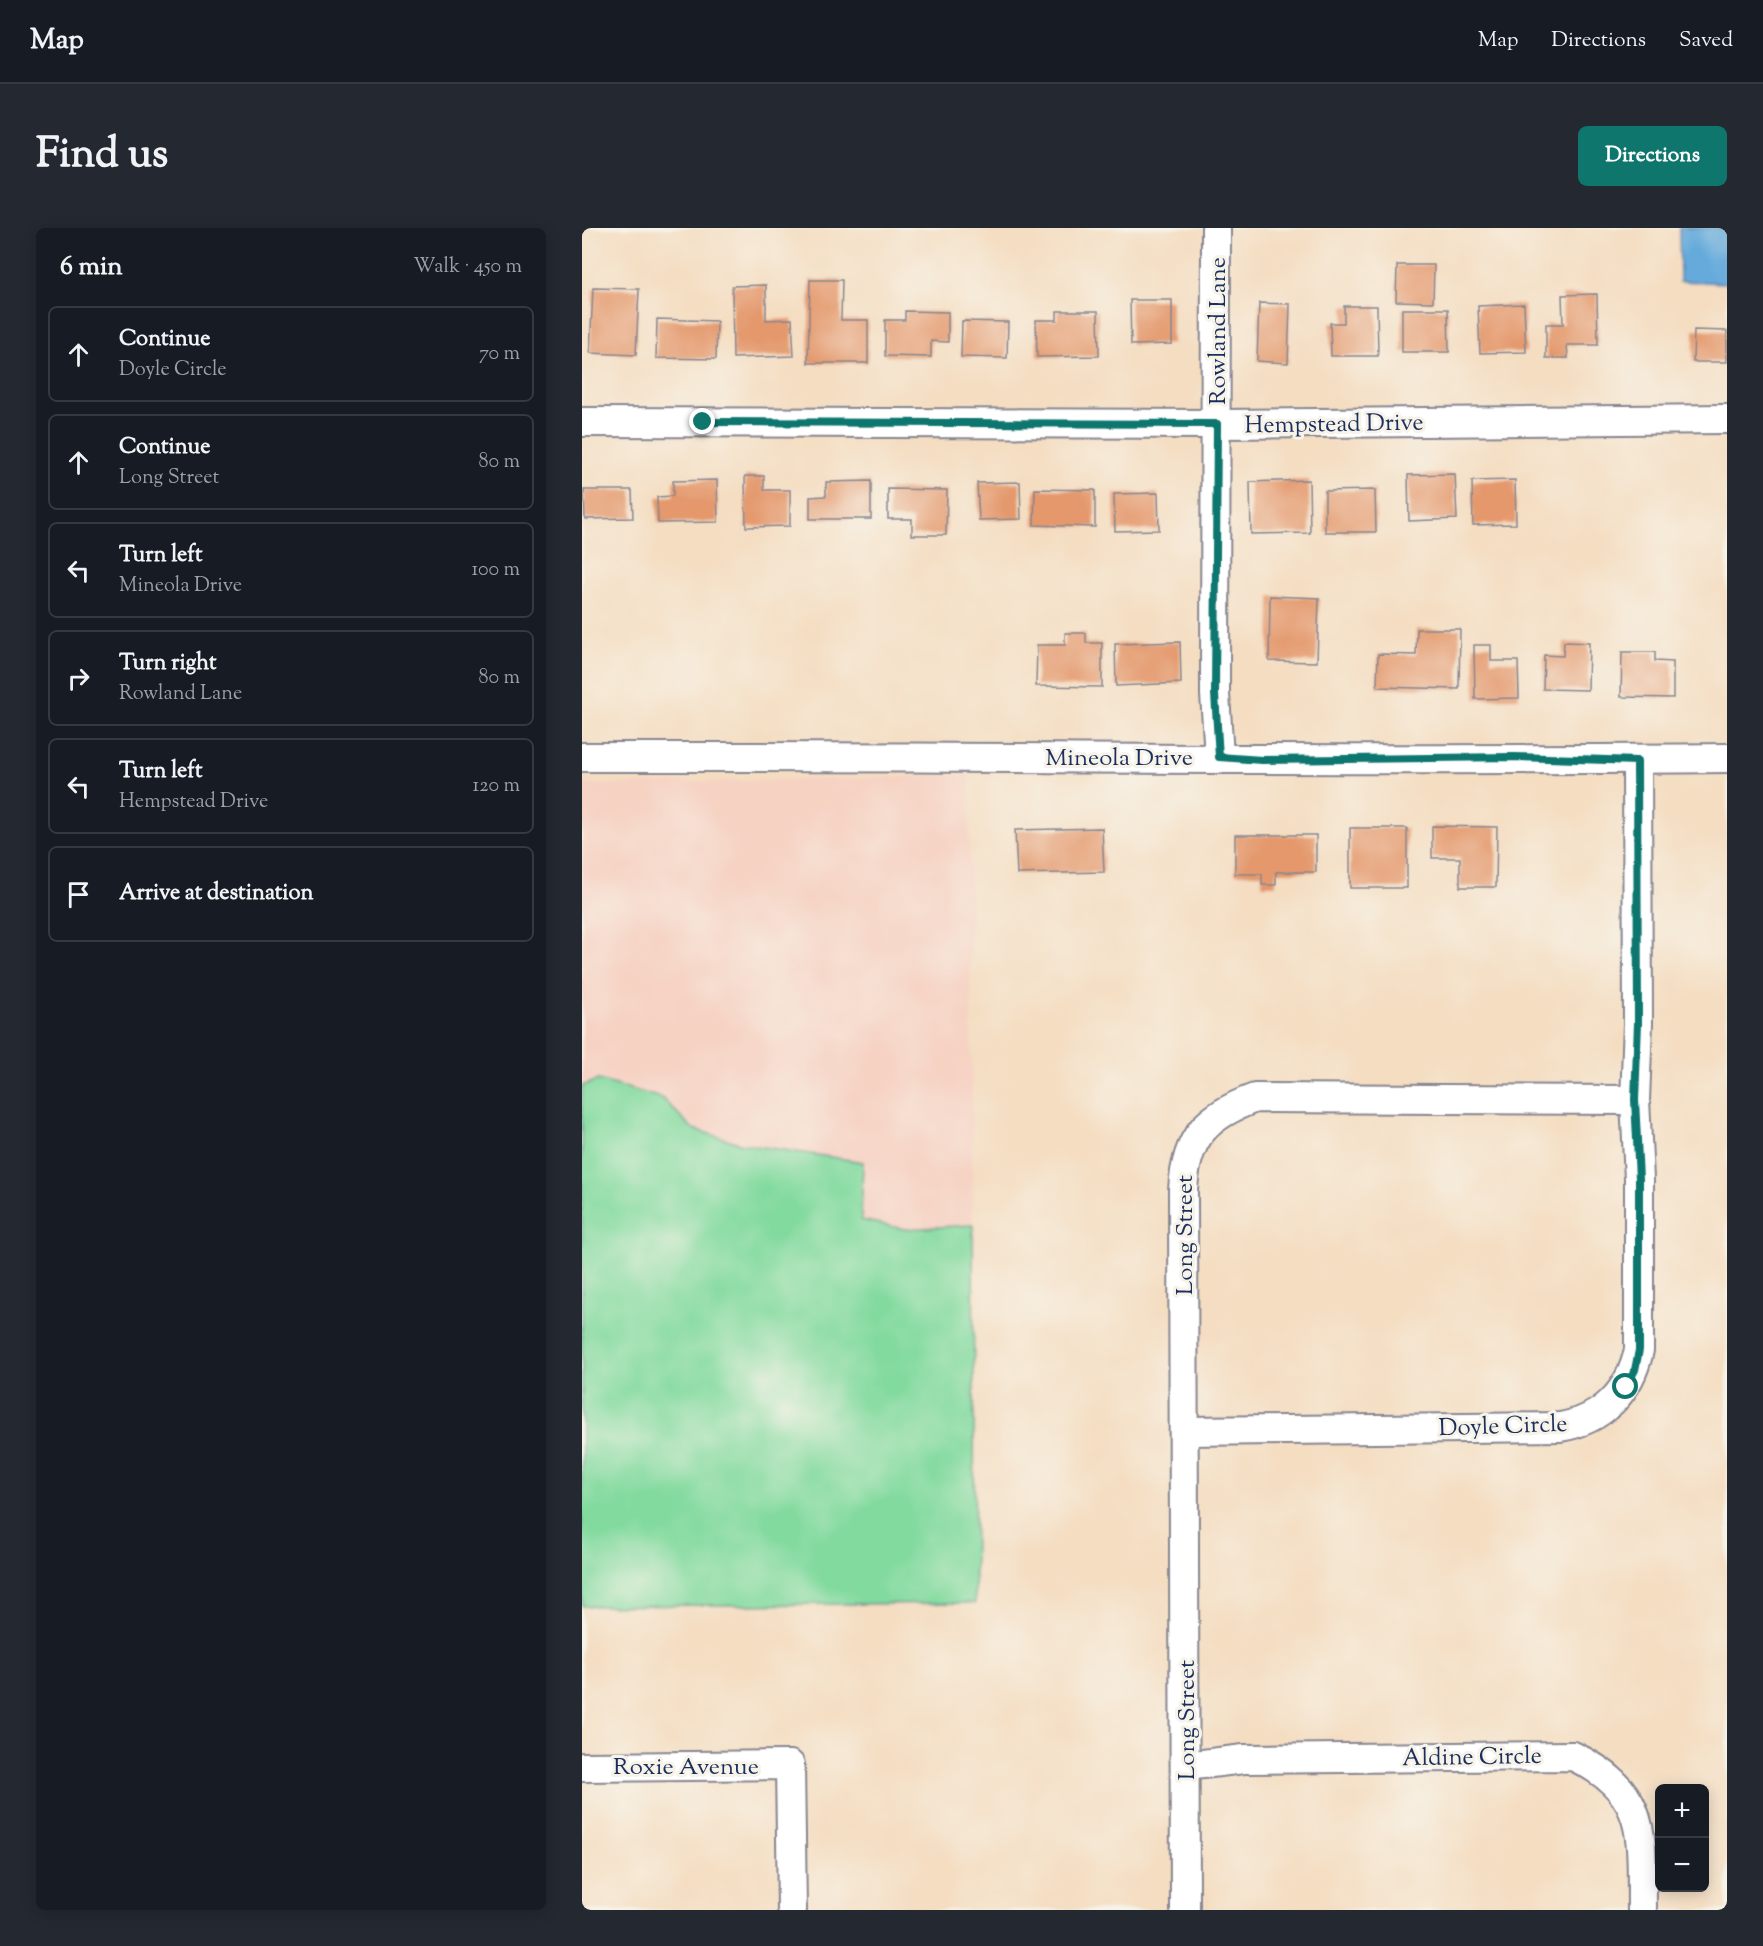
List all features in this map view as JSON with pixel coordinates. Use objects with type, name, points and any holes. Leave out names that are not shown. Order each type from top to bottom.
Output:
[{"type":"street","name":"Rowland Lane","points":[[1216,228],[1215,694],[1219,757]]},
{"type":"street","name":"Hempstead Drive","points":[[582,422],[1217,424],[1727,419]]},
{"type":"street","name":"Mineola Drive","points":[[582,757],[1219,757],[1262,760],[1514,757],[1637,761],[1727,758]]},
{"type":"street","points":[[1635,1100],[1638,1023],[1637,761]]},
{"type":"street","name":"Long Street","points":[[1185,1910],[1184,1163],[1199,1134],[1211,1119],[1228,1108],[1255,1098],[1635,1100]]},
{"type":"street","name":"Doyle Circle","points":[[1185,1431],[1560,1427],[1574,1425],[1612,1403],[1626,1387],[1635,1370],[1639,1350],[1639,1179],[1635,1100]]},
{"type":"street","name":"Aldine Circle","points":[[1186,1766],[1244,1759],[1573,1756],[1600,1769],[1623,1791],[1635,1812],[1641,1837],[1642,1910]]},
{"type":"street","name":"Roxie Avenue","points":[[582,1767],[790,1765],[792,1910]]},
{"type":"shaded area","points":[[969,775],[973,1225],[904,1229],[861,1220],[863,1162],[743,1144],[693,1129],[662,1098],[598,1080],[582,1086],[582,785]]},
{"type":"green space","points":[[598,1080],[662,1098],[693,1129],[743,1144],[863,1162],[861,1220],[904,1229],[973,1225],[975,1603],[582,1606],[582,1086]]},
{"type":"water","points":[[1679,228],[1727,228],[1727,283],[1680,281]]},
{"type":"building","points":[[1397,265],[1434,265],[1433,302],[1396,301]]},
{"type":"building","points":[[810,280],[842,280],[841,320],[868,320],[868,363],[808,363]]},
{"type":"building","points":[[766,285],[766,320],[792,319],[794,356],[733,358],[732,286]]},
{"type":"building","points":[[593,288],[639,289],[636,355],[590,353]]},
{"type":"building","points":[[1597,294],[1598,345],[1567,345],[1568,358],[1546,358],[1546,324],[1563,324],[1562,295]]},
{"type":"building","points":[[1130,300],[1172,300],[1172,344],[1131,345]]},
{"type":"building","points":[[1259,303],[1290,304],[1288,363],[1257,361]]},
{"type":"building","points":[[1524,304],[1526,352],[1480,353],[1478,306]]},
{"type":"building","points":[[1344,306],[1377,306],[1378,356],[1331,356],[1330,323],[1344,323]]},
{"type":"building","points":[[1402,309],[1448,309],[1449,352],[1402,352]]},
{"type":"building","points":[[905,311],[948,312],[948,342],[931,341],[931,357],[885,356],[885,320],[905,320]]},
{"type":"building","points":[[1057,311],[1098,311],[1099,356],[1037,357],[1036,320],[1057,320]]},
{"type":"building","points":[[657,319],[717,321],[716,359],[656,358]]},
{"type":"building","points":[[962,321],[1008,322],[1007,358],[961,357]]},
{"type":"building","points":[[1694,330],[1727,331],[1727,362],[1693,362]]},
{"type":"building","points":[[1455,474],[1457,519],[1409,521],[1408,475]]},
{"type":"building","points":[[745,476],[764,476],[764,490],[790,490],[790,526],[746,527]]},
{"type":"building","points":[[717,480],[718,522],[658,523],[657,497],[673,496],[673,481]]},
{"type":"building","points":[[1309,480],[1310,533],[1251,534],[1250,482]]},
{"type":"building","points":[[1515,480],[1516,524],[1473,525],[1472,481]]},
{"type":"building","points":[[871,481],[871,519],[810,519],[810,497],[826,496],[826,482]]},
{"type":"building","points":[[1020,482],[1021,519],[979,520],[977,483]]},
{"type":"building","points":[[888,489],[947,490],[946,535],[912,535],[912,519],[888,519]]},
{"type":"building","points":[[1035,489],[1095,490],[1095,527],[1034,525]]},
{"type":"building","points":[[584,490],[632,490],[633,518],[585,519]]},
{"type":"building","points":[[1375,490],[1376,532],[1325,532],[1325,491]]},
{"type":"building","points":[[1158,493],[1159,530],[1115,531],[1114,494]]},
{"type":"building","points":[[1270,596],[1319,598],[1317,662],[1269,661]]},
{"type":"building","points":[[1417,629],[1460,629],[1459,689],[1377,687],[1378,654],[1416,655]]},
{"type":"building","points":[[1065,633],[1086,633],[1086,643],[1102,643],[1102,687],[1036,686],[1037,645],[1065,645]]},
{"type":"building","points":[[1180,642],[1181,683],[1116,686],[1115,644]]},
{"type":"building","points":[[1564,642],[1589,643],[1588,690],[1543,689],[1544,655],[1563,656]]},
{"type":"building","points":[[1474,645],[1491,645],[1491,661],[1518,661],[1519,698],[1475,699]]},
{"type":"building","points":[[1622,652],[1655,652],[1655,661],[1673,662],[1673,698],[1621,697]]},
{"type":"building","points":[[1432,826],[1497,827],[1496,887],[1460,887],[1460,858],[1432,858]]},
{"type":"building","points":[[1102,828],[1104,872],[1017,874],[1015,830]]},
{"type":"building","points":[[1350,828],[1407,828],[1407,888],[1350,888]]},
{"type":"building","points":[[1235,835],[1316,835],[1316,872],[1276,872],[1276,885],[1262,885],[1262,874],[1235,874]]},
{"type":"route","points":[[703,422],[1217,424],[1215,694],[1219,757],[1262,760],[1514,757],[1637,761],[1638,1023],[1635,1100],[1639,1179],[1639,1350],[1635,1370],[1626,1387]]}]
